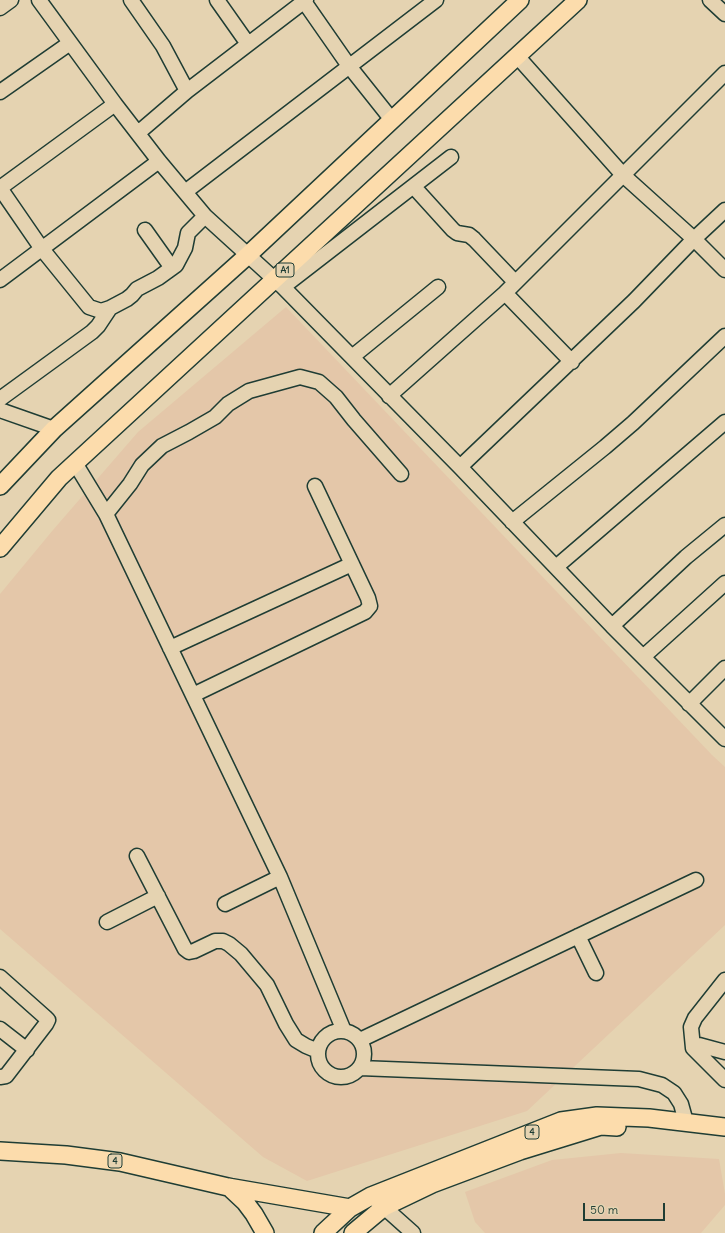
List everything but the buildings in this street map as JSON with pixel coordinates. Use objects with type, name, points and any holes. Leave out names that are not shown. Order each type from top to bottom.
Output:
[{"type":"main road","points":[[0,486],[54,429],[248,255],[520,0]]},
{"type":"main road","name":"A1","points":[[0,548],[59,478],[279,283],[517,56],[578,0]]},
{"type":"main road","name":"4","points":[[0,1151],[66,1154],[120,1162],[228,1187],[350,1208],[371,1196],[561,1121],[597,1116],[649,1118],[725,1127]]},
{"type":"main road","points":[[353,1233],[384,1208],[432,1184],[520,1151],[601,1126],[687,1130],[725,1134]]},
{"type":"main road","points":[[228,1187],[245,1202],[254,1214],[264,1233]]},
{"type":"main road","points":[[323,1233],[350,1208]]},
{"type":"street","points":[[0,8],[12,0]]},
{"type":"street","points":[[40,0],[115,104],[159,161],[205,216],[279,283],[460,467],[612,626],[725,739]]},
{"type":"street","points":[[131,0],[163,46],[187,91]]},
{"type":"street","points":[[217,0],[248,44]]},
{"type":"street","points":[[185,192],[436,0]]},
{"type":"street","points":[[710,0],[725,14]]},
{"type":"street","points":[[138,133],[187,91],[305,1],[350,66],[392,120]]},
{"type":"street","points":[[0,92],[70,43]]},
{"type":"street","points":[[517,56],[623,175],[694,239],[725,270]]},
{"type":"street","points":[[389,396],[505,293],[725,73]]},
{"type":"street","points":[[115,104],[0,188],[42,249],[89,307],[101,311],[110,308],[132,295],[137,289],[158,278],[176,265],[185,248],[188,233],[205,216]]},
{"type":"street","points":[[279,283],[414,187],[451,157]]},
{"type":"street","points":[[0,280],[159,161]]},
{"type":"street","points":[[414,187],[453,230],[457,233],[469,235],[474,239],[515,282]]},
{"type":"street","points":[[460,467],[572,362],[694,239],[725,210]]},
{"type":"street","points":[[144,230],[172,268]]},
{"type":"street","points":[[352,357],[438,287]]},
{"type":"street","points":[[505,293],[572,362]]},
{"type":"street","points":[[0,399],[92,332],[110,308]]},
{"type":"street","points":[[512,522],[633,424],[725,336]]},
{"type":"street","points":[[106,514],[130,484],[142,465],[162,446],[215,417],[228,404],[249,391],[300,377],[319,382],[336,397],[401,474]]},
{"type":"street","points":[[0,410],[54,429]]},
{"type":"street","points":[[556,567],[725,422]]},
{"type":"street","points":[[75,463],[106,514],[280,877],[344,1031]]},
{"type":"street","points":[[193,695],[366,612],[370,606],[368,598],[315,486]]},
{"type":"street","points":[[612,626],[686,557],[725,525]]},
{"type":"street","points":[[170,648],[352,564]]},
{"type":"street","points":[[643,657],[725,583]]},
{"type":"street","points":[[689,704],[725,668]]},
{"type":"street","points":[[137,856],[185,949],[189,952],[194,951],[215,941],[223,941],[229,944],[241,954],[267,985],[286,1024],[296,1040],[318,1051]]},
{"type":"street","points":[[225,904],[280,877]]},
{"type":"street","points":[[360,1040],[696,880]]},
{"type":"street","points":[[107,922],[158,896]]},
{"type":"street","points":[[578,936],[596,973]]},
{"type":"street","points":[[0,976],[48,1020],[6,1076],[0,1078]]},
{"type":"street","points":[[725,980],[695,1018],[691,1027],[693,1048],[725,1080]]},
{"type":"street","points":[[0,1029],[27,1050]]},
{"type":"street","points":[[338,1031],[344,1031],[355,1035],[360,1040],[363,1045],[365,1057],[356,1073],[345,1078],[333,1076],[327,1073],[320,1063],[318,1051],[323,1040],[327,1036],[338,1031]]},
{"type":"street","points":[[693,1048],[699,1045],[725,1052]]},
{"type":"street","points":[[360,1068],[639,1079],[662,1085],[674,1093],[682,1104],[686,1122]]},
{"type":"street","points":[[371,1196],[413,1233]]},
{"type":"shaded area","points":[[286,307],[725,767],[725,925],[527,1111],[307,1181],[263,1157],[0,929],[0,594],[138,432]]},
{"type":"shaded area","points":[[621,1153],[719,1159],[725,1194],[725,1205],[701,1233],[485,1233],[475,1222],[465,1192],[552,1160]]}]
